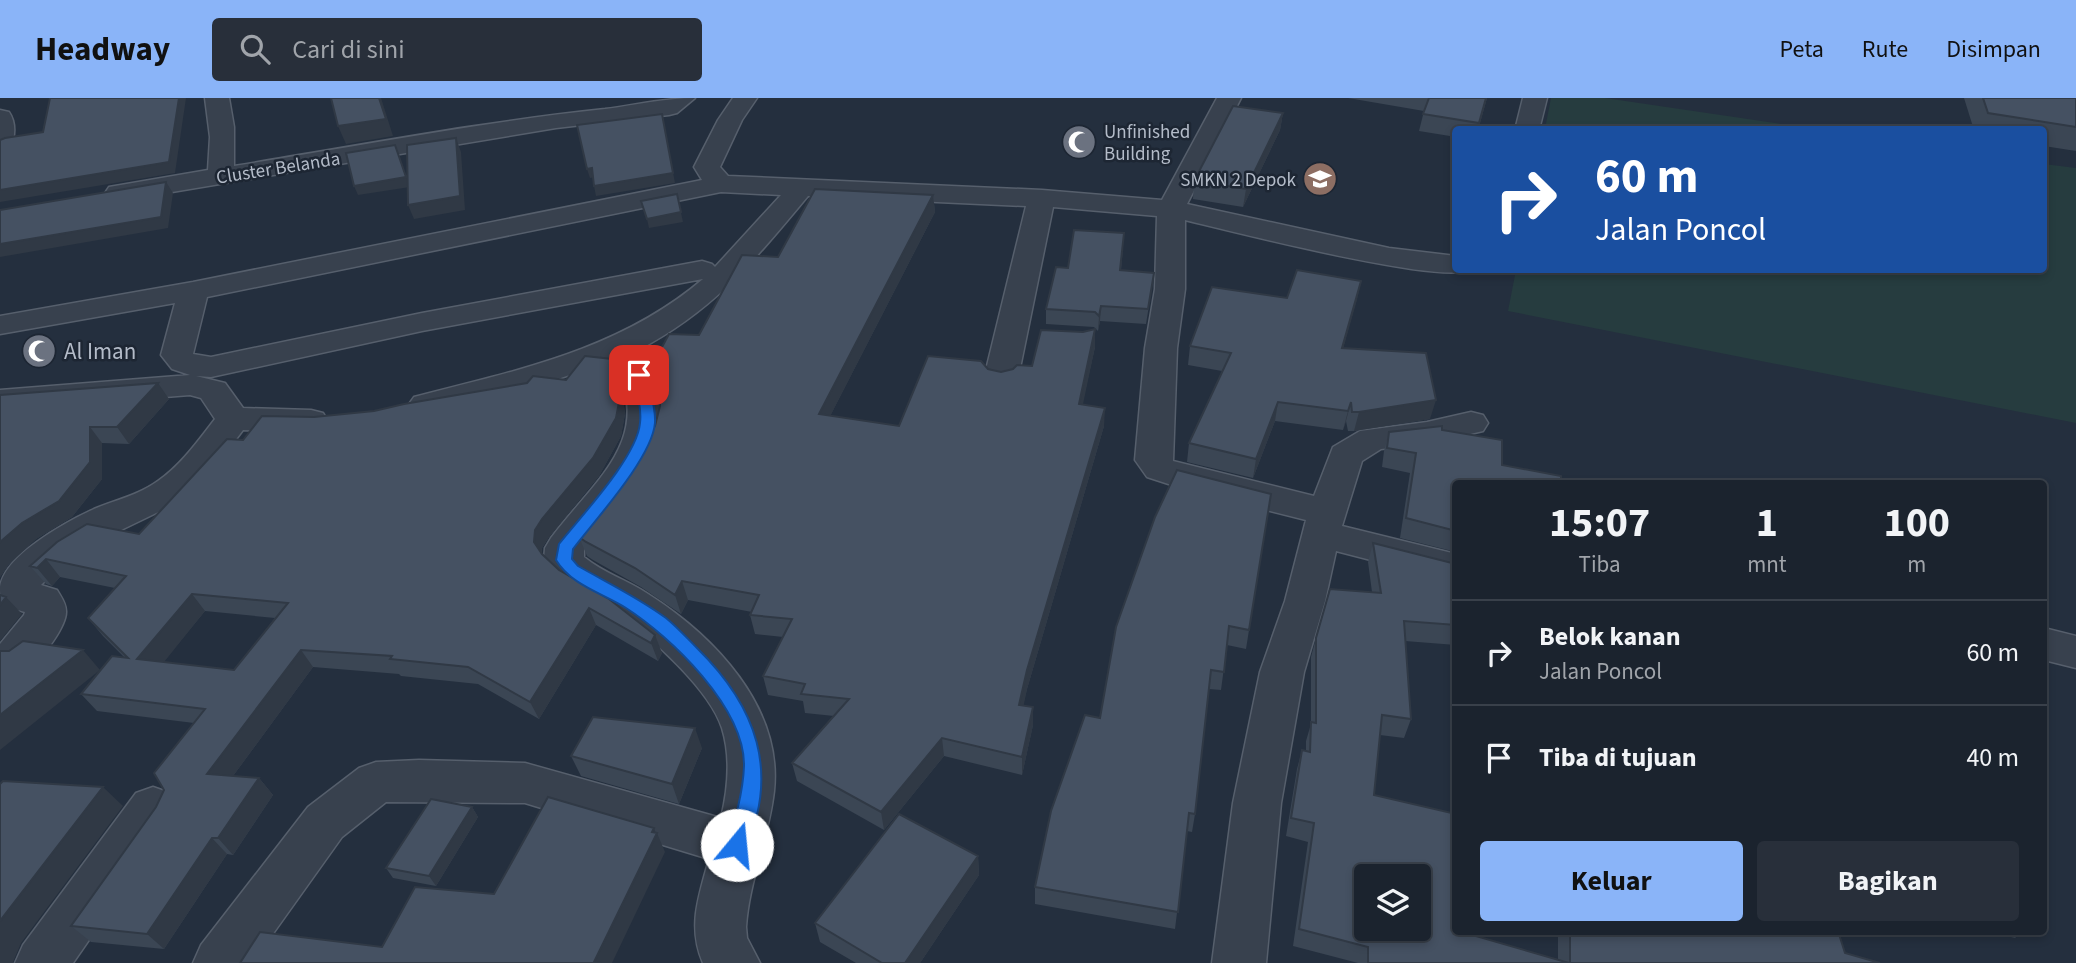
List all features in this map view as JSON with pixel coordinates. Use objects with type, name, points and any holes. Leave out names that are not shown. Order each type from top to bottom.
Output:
[{"type":"street","points":[[217,98],[224,148],[220,176]]},
{"type":"street","name":"Cluster Belanda","points":[[94,197],[220,176],[558,110],[660,109],[669,108],[683,98]]},
{"type":"street","points":[[721,184],[709,173],[708,167],[730,120],[745,98]]},
{"type":"street","points":[[1229,98],[1171,209],[1170,289],[1161,348],[1153,460],[1160,469],[1452,567]]},
{"type":"street","points":[[1528,126],[1535,98]]},
{"type":"street","points":[[0,325],[193,291],[721,184],[1042,198],[1171,209],[1389,257],[1452,265]]},
{"type":"street","points":[[394,412],[547,372],[622,344],[666,321],[704,293],[755,241],[801,187]]},
{"type":"street","points":[[1001,378],[1021,335],[1042,198]]},
{"type":"street","points":[[193,291],[177,355],[181,362],[203,367],[638,280],[702,270]]},
{"type":"street","points":[[622,344],[633,361],[643,386],[648,426],[631,462],[565,548],[564,560],[572,570],[662,624],[729,697],[744,726],[754,764],[747,814],[721,915],[721,943],[733,963]]},
{"type":"street","points":[[0,400],[190,384],[213,390],[233,419]]},
{"type":"street","points":[[233,419],[344,420]]},
{"type":"street","points":[[16,654],[46,617],[47,607],[43,601],[21,596],[17,592],[26,577],[44,559],[88,527],[171,491],[214,447],[233,419]]},
{"type":"street","points":[[1239,963],[1249,861],[1282,672],[1346,455],[1372,439],[1427,433],[1471,424]]},
{"type":"street","points":[[2047,645],[2076,652]]},
{"type":"street","points":[[220,963],[324,822],[376,782],[419,780],[525,783],[737,845]]},
{"type":"street","points":[[43,963],[153,808]]},
{"type":"green space","points":[[1551,98],[1605,98],[1796,126],[1546,126]]},
{"type":"green space","points":[[2047,164],[2076,168],[2076,423],[1508,311],[1515,273],[2047,273]]},
{"type":"building","points":[[50,98],[179,98],[169,162],[0,190],[0,140],[43,132]]},
{"type":"building","points":[[331,98],[379,98],[386,119],[338,126]]},
{"type":"building","points":[[1429,98],[1486,98],[1479,123],[1423,114]]},
{"type":"building","points":[[1983,98],[2076,98],[2076,127],[1988,113]]},
{"type":"building","points":[[1233,106],[1283,113],[1246,189],[1194,181]]},
{"type":"building","points":[[662,114],[673,173],[594,186],[592,168],[587,169],[577,125]]},
{"type":"building","points":[[456,138],[460,196],[408,205],[407,145]]},
{"type":"building","points":[[395,145],[406,177],[354,186],[346,153]]},
{"type":"building","points":[[166,182],[161,217],[0,244],[0,210]]},
{"type":"building","points":[[815,189],[933,195],[819,414],[899,426],[928,356],[981,361],[988,369],[1001,372],[1017,365],[1032,366],[1041,330],[1083,332],[1095,329],[1079,404],[1105,408],[1027,670],[1019,705],[1033,707],[1022,757],[942,738],[881,812],[792,763],[849,699],[801,694],[805,684],[763,676],[792,619],[750,615],[759,595],[682,581],[675,595],[635,568],[579,537],[579,532],[633,465],[655,426],[660,406],[660,386],[654,362],[669,334],[699,335],[742,255],[778,257]]},
{"type":"building","points":[[677,194],[681,212],[647,219],[641,201]]},
{"type":"building","points":[[1074,230],[1124,233],[1120,270],[1154,273],[1148,309],[1101,306],[1099,316],[1095,312],[1046,309],[1056,267],[1068,268]]},
{"type":"building","points":[[1297,270],[1361,281],[1342,348],[1426,353],[1436,400],[1359,412],[1352,412],[1351,402],[1348,411],[1278,402],[1256,459],[1189,443],[1231,353],[1190,346],[1212,287],[1287,298]]},
{"type":"building","points":[[585,356],[612,359],[620,397],[616,418],[593,458],[542,519],[535,530],[534,542],[559,570],[609,599],[655,635],[651,643],[589,608],[530,702],[468,667],[390,659],[392,656],[301,650],[207,774],[259,778],[218,838],[212,838],[147,934],[71,926],[156,807],[164,790],[154,773],[205,709],[81,694],[112,656],[128,658],[88,618],[126,576],[46,559],[37,568],[30,566],[57,542],[87,524],[139,534],[227,439],[243,440],[262,416],[314,417],[374,411],[527,383],[533,376],[566,380]],"holes":[[[192,594],[288,603],[234,670],[137,659]]]},
{"type":"building","points":[[158,383],[117,427],[90,427],[90,462],[59,501],[22,523],[0,542],[0,395]]},
{"type":"building","points":[[1442,426],[1442,430],[1502,440],[1502,465],[1561,476],[1561,480],[1452,480],[1452,530],[1406,518],[1416,453],[1387,448],[1389,432]]},
{"type":"building","points":[[1177,470],[1271,494],[1249,630],[1229,626],[1224,672],[1211,670],[1195,814],[1189,813],[1178,912],[1035,887],[1051,811],[1085,715],[1100,718],[1116,627],[1155,517]]},
{"type":"building","points":[[1373,543],[1452,563],[1452,625],[1404,621],[1411,719],[1382,715],[1374,795],[1452,813],[1452,935],[1472,935],[1569,963],[1368,963],[1368,947],[1299,929],[1314,823],[1291,818],[1302,750],[1310,752],[1311,722],[1316,723],[1316,638],[1330,589],[1381,593]]},
{"type":"building","points":[[23,641],[83,650],[0,715],[0,651],[9,651]]},
{"type":"building","points":[[593,717],[695,728],[672,784],[571,756]]},
{"type":"building","points":[[3,781],[103,787],[0,921],[0,784]]},
{"type":"building","points":[[548,797],[654,828],[652,832],[657,833],[594,962],[601,963],[240,963],[260,932],[382,947],[415,887],[494,894]]},
{"type":"building","points":[[431,799],[472,807],[429,876],[386,868]]},
{"type":"building","points":[[899,814],[978,856],[905,963],[882,963],[815,923]]},
{"type":"building","points":[[1570,935],[1839,935],[1845,953],[1880,963],[1570,963]]},
{"type":"place","name":"Unfinished Building","points":[[1079,142]]},
{"type":"place","name":"SMKN 2 Depok","points":[[1320,179]]},
{"type":"place","name":"Al Iman","points":[[39,351]]},
{"type":"route","points":[[639,375],[648,411],[648,426],[631,462],[565,548],[564,560],[572,570],[588,581],[631,603],[662,624],[729,697],[744,726],[754,764],[747,814],[737,845]]}]
